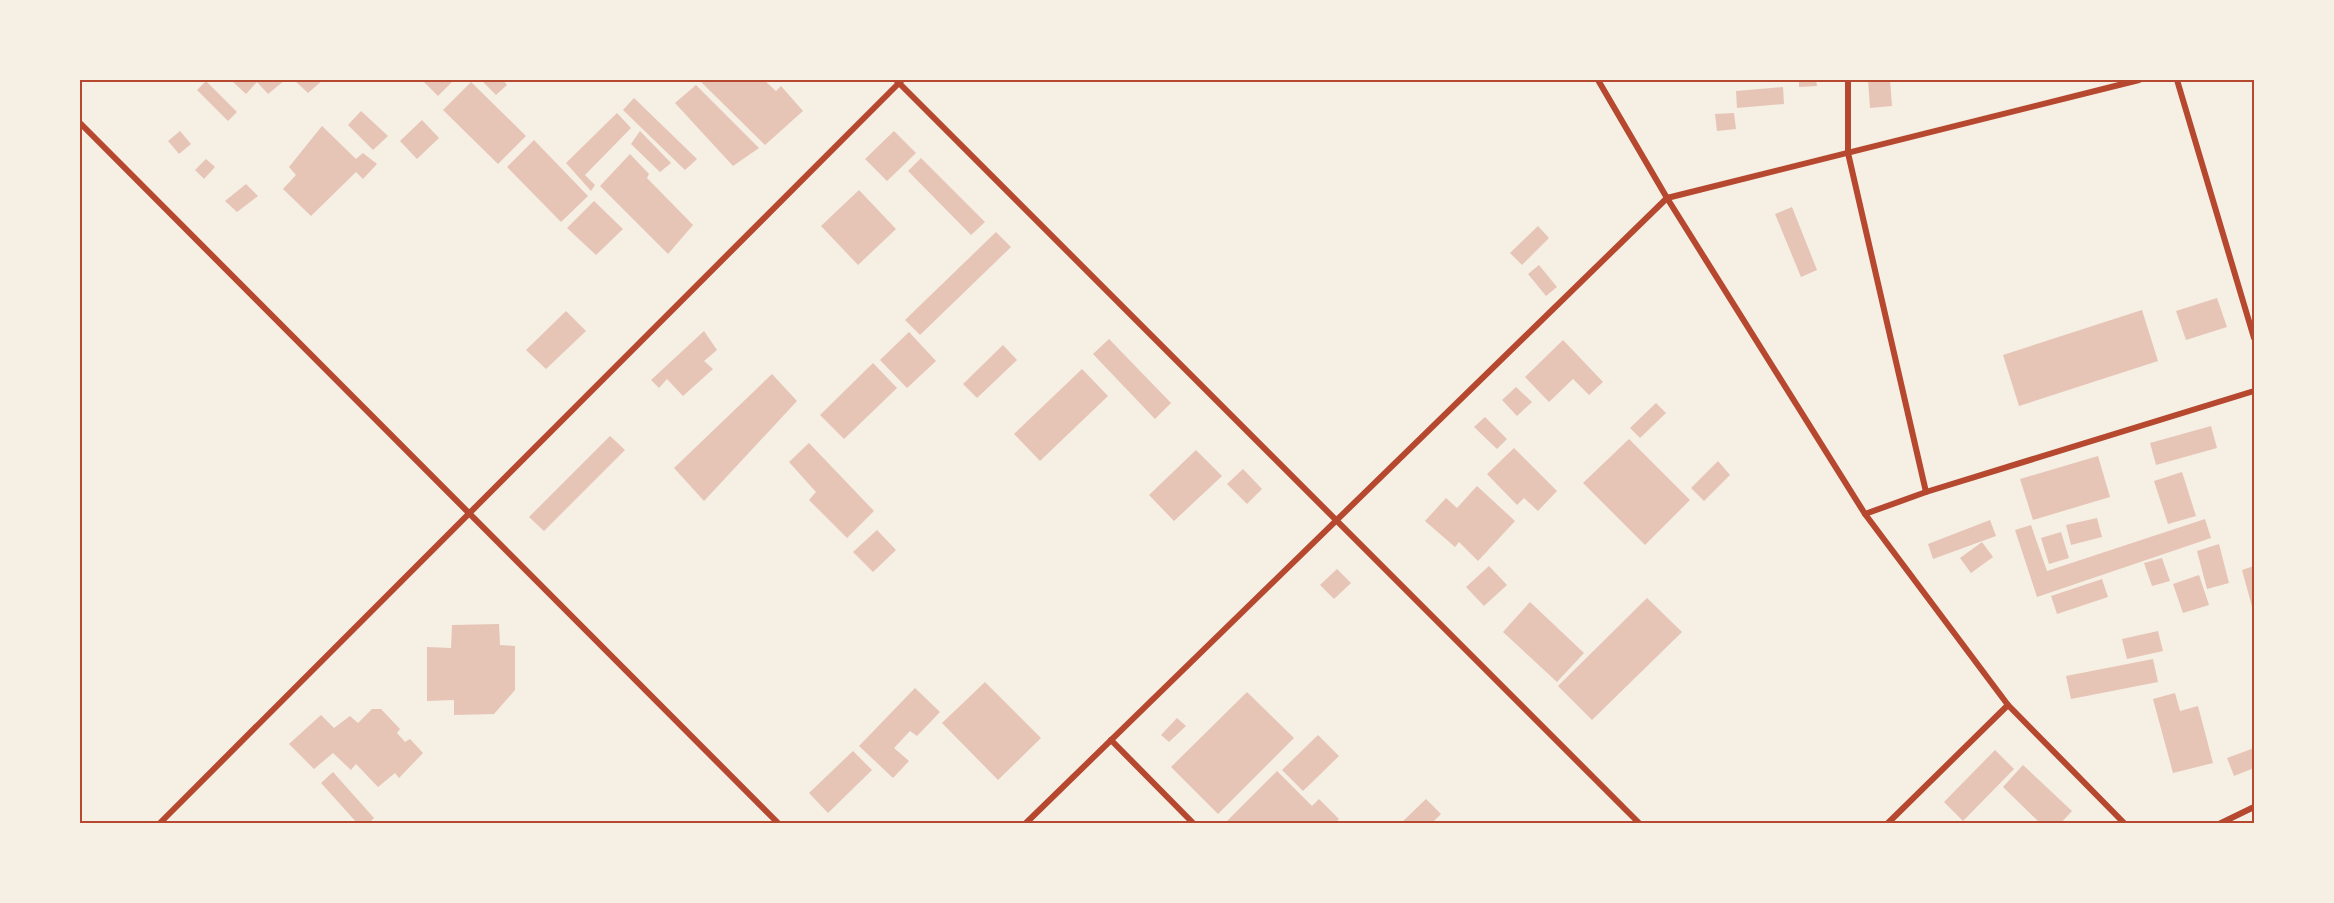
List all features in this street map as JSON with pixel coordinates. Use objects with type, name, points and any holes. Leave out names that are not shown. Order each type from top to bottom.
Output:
[{"type":"street","points":[[159,824],[899,80],[1640,824]]},
{"type":"street","points":[[1598,80],[1667,198],[1865,514],[2008,705],[2125,824]]},
{"type":"street","points":[[1848,80],[1848,153],[1926,492]]},
{"type":"street","points":[[1025,824],[1667,198],[2139,80]]},
{"type":"street","points":[[2177,80],[2254,338]]},
{"type":"street","points":[[80,123],[779,824]]},
{"type":"street","points":[[1865,514],[1926,492],[2254,391]]},
{"type":"street","points":[[1887,824],[2008,705]]},
{"type":"street","points":[[1112,740],[1194,824]]},
{"type":"street","points":[[2218,824],[2254,807]]},
{"type":"building","points":[[231,80],[285,80],[268,94],[257,82],[246,94]]},
{"type":"building","points":[[294,80],[323,80],[308,93]]},
{"type":"building","points":[[422,80],[454,80],[438,96]]},
{"type":"building","points":[[481,80],[503,80],[507,85],[496,95]]},
{"type":"building","points":[[699,80],[764,80],[776,91],[781,86],[803,111],[765,145]]},
{"type":"building","points":[[1799,80],[1816,80],[1817,86],[1799,87]]},
{"type":"building","points":[[1868,80],[1890,80],[1892,106],[1870,108]]},
{"type":"building","points":[[206,81],[237,112],[228,121],[197,90]]},
{"type":"building","points":[[471,82],[526,136],[498,164],[443,110]]},
{"type":"building","points":[[696,85],[759,148],[733,166],[675,103]]},
{"type":"building","points":[[1783,87],[1784,104],[1737,108],[1736,91]]},
{"type":"building","points":[[634,98],[697,159],[685,170],[623,110]]},
{"type":"building","points":[[361,111],[388,136],[373,150],[348,125]]},
{"type":"building","points":[[617,113],[631,128],[585,175],[595,185],[591,191],[566,163]]},
{"type":"building","points":[[1734,113],[1736,129],[1717,131],[1715,114]]},
{"type":"building","points":[[422,120],[439,138],[417,159],[400,141]]},
{"type":"building","points":[[322,126],[356,159],[363,153],[377,164],[363,179],[356,172],[311,216],[283,189],[296,175],[289,167]]},
{"type":"building","points":[[180,131],[191,144],[179,154],[168,141]]},
{"type":"building","points":[[640,131],[671,163],[660,172],[631,144]]},
{"type":"building","points":[[894,131],[916,153],[887,181],[865,159]]},
{"type":"building","points":[[534,140],[588,196],[561,222],[507,167]]},
{"type":"building","points":[[630,154],[649,174],[647,178],[693,225],[668,254],[600,186]]},
{"type":"building","points":[[921,158],[985,222],[971,235],[908,171]]},
{"type":"building","points":[[206,159],[215,167],[204,179],[195,170]]},
{"type":"building","points":[[246,184],[258,196],[237,212],[225,201]]},
{"type":"building","points":[[859,190],[896,229],[858,265],[821,226]]},
{"type":"building","points":[[594,201],[623,229],[596,255],[567,228]]},
{"type":"building","points":[[1792,207],[1817,270],[1801,277],[1775,214]]},
{"type":"building","points":[[1538,226],[1549,238],[1522,265],[1510,253]]},
{"type":"building","points":[[996,232],[1011,247],[920,335],[905,320]]},
{"type":"building","points":[[1539,265],[1557,287],[1546,296],[1528,274]]},
{"type":"building","points":[[2217,298],[2227,327],[2186,340],[2176,311]]},
{"type":"building","points":[[2142,310],[2158,361],[2019,406],[2003,355]]},
{"type":"building","points":[[566,311],[586,331],[546,369],[526,350]]},
{"type":"building","points":[[704,331],[717,350],[704,361],[713,369],[683,396],[667,379],[659,388],[651,380]]},
{"type":"building","points":[[909,332],[936,361],[907,388],[880,360]]},
{"type":"building","points":[[1109,339],[1171,403],[1155,419],[1093,354]]},
{"type":"building","points":[[1563,340],[1603,382],[1589,395],[1573,379],[1549,402],[1525,377]]},
{"type":"building","points":[[1003,345],[1017,360],[977,398],[963,384]]},
{"type":"building","points":[[873,363],[897,388],[844,439],[820,415]]},
{"type":"building","points":[[1082,369],[1108,396],[1040,461],[1014,434]]},
{"type":"building","points":[[772,374],[797,401],[704,501],[674,468]]},
{"type":"building","points":[[1516,387],[1532,402],[1517,416],[1502,400]]},
{"type":"building","points":[[1656,403],[1666,413],[1640,438],[1630,428]]},
{"type":"building","points":[[1485,417],[1507,439],[1497,449],[1474,427]]},
{"type":"building","points":[[2211,426],[2217,448],[2156,465],[2150,443]]},
{"type":"building","points":[[610,436],[625,450],[544,531],[529,517]]},
{"type":"building","points":[[1629,439],[1690,500],[1645,545],[1583,483]]},
{"type":"building","points":[[809,443],[874,511],[847,538],[809,500],[816,492],[789,462]]},
{"type":"building","points":[[1514,448],[1557,491],[1538,511],[1524,498],[1517,505],[1487,474]]},
{"type":"building","points":[[1196,450],[1222,476],[1174,521],[1149,495]]},
{"type":"building","points":[[2098,456],[2110,497],[2033,520],[2020,479]]},
{"type":"building","points":[[1718,461],[1730,475],[1704,501],[1691,488]]},
{"type":"building","points":[[1243,469],[1262,489],[1247,504],[1227,484]]},
{"type":"building","points":[[2182,472],[2196,516],[2168,524],[2154,481]]},
{"type":"building","points":[[1477,486],[1515,521],[1478,561],[1459,542],[1455,547],[1425,521],[1446,498],[1457,508]]},
{"type":"building","points":[[2097,518],[2102,537],[2071,545],[2066,525]]},
{"type":"building","points":[[2205,519],[2211,538],[2037,597],[2015,530],[2031,525],[2047,571]]},
{"type":"building","points":[[1990,520],[1996,536],[1933,559],[1928,544]]},
{"type":"building","points":[[877,530],[896,550],[873,572],[853,552]]},
{"type":"building","points":[[2061,532],[2069,558],[2049,564],[2041,538]]},
{"type":"building","points":[[1982,542],[1993,557],[1971,573],[1960,558]]},
{"type":"building","points":[[2219,544],[2229,583],[2207,589],[2197,551]]},
{"type":"building","points":[[2162,558],[2170,581],[2152,586],[2144,563]]},
{"type":"building","points":[[1489,566],[1507,585],[1484,606],[1466,587]]},
{"type":"building","points":[[2254,566],[2254,614],[2242,570]]},
{"type":"building","points":[[1337,569],[1351,583],[1334,599],[1320,585]]},
{"type":"building","points":[[2199,575],[2209,605],[2183,613],[2173,584]]},
{"type":"building","points":[[2102,579],[2108,597],[2057,614],[2051,596]]},
{"type":"building","points":[[1647,598],[1682,632],[1592,720],[1558,686]]},
{"type":"building","points":[[1530,602],[1584,653],[1557,682],[1503,632]]},
{"type":"building","points":[[499,624],[500,645],[515,646],[515,690],[494,714],[454,715],[454,700],[427,701],[427,647],[451,648],[452,625]]},
{"type":"building","points":[[2158,631],[2163,651],[2127,659],[2122,639]]},
{"type":"building","points":[[2153,659],[2158,682],[2071,699],[2066,676]]},
{"type":"building","points":[[985,682],[1041,738],[998,780],[942,723]]},
{"type":"building","points":[[915,688],[940,712],[917,736],[910,731],[894,748],[909,761],[893,778],[859,746]]},
{"type":"building","points":[[1247,692],[1294,738],[1218,814],[1171,767]]},
{"type":"building","points":[[2175,693],[2180,711],[2198,706],[2213,763],[2173,773],[2153,699]]},
{"type":"building","points":[[372,709],[381,709],[400,729],[397,733],[405,742],[410,739],[423,753],[399,778],[395,773],[378,787],[356,764],[351,770],[333,753],[314,769],[289,744],[321,715],[334,728],[350,716],[358,723]]},
{"type":"building","points":[[1177,718],[1186,726],[1169,742],[1161,735]]},
{"type":"building","points":[[1318,735],[1339,756],[1303,791],[1282,770]]},
{"type":"building","points":[[2254,748],[2254,768],[2234,776],[2227,758]]},
{"type":"building","points":[[1995,750],[2014,769],[1963,821],[1944,802]]},
{"type":"building","points":[[853,751],[872,770],[828,813],[809,793]]},
{"type":"building","points":[[2023,765],[2072,811],[2060,824],[2041,824],[2003,787]]},
{"type":"building","points":[[1277,771],[1312,806],[1319,799],[1339,819],[1334,824],[1224,824]]},
{"type":"building","points":[[333,772],[374,818],[368,824],[358,824],[321,783]]},
{"type":"building","points":[[1426,799],[1441,814],[1431,824],[1400,824]]}]
